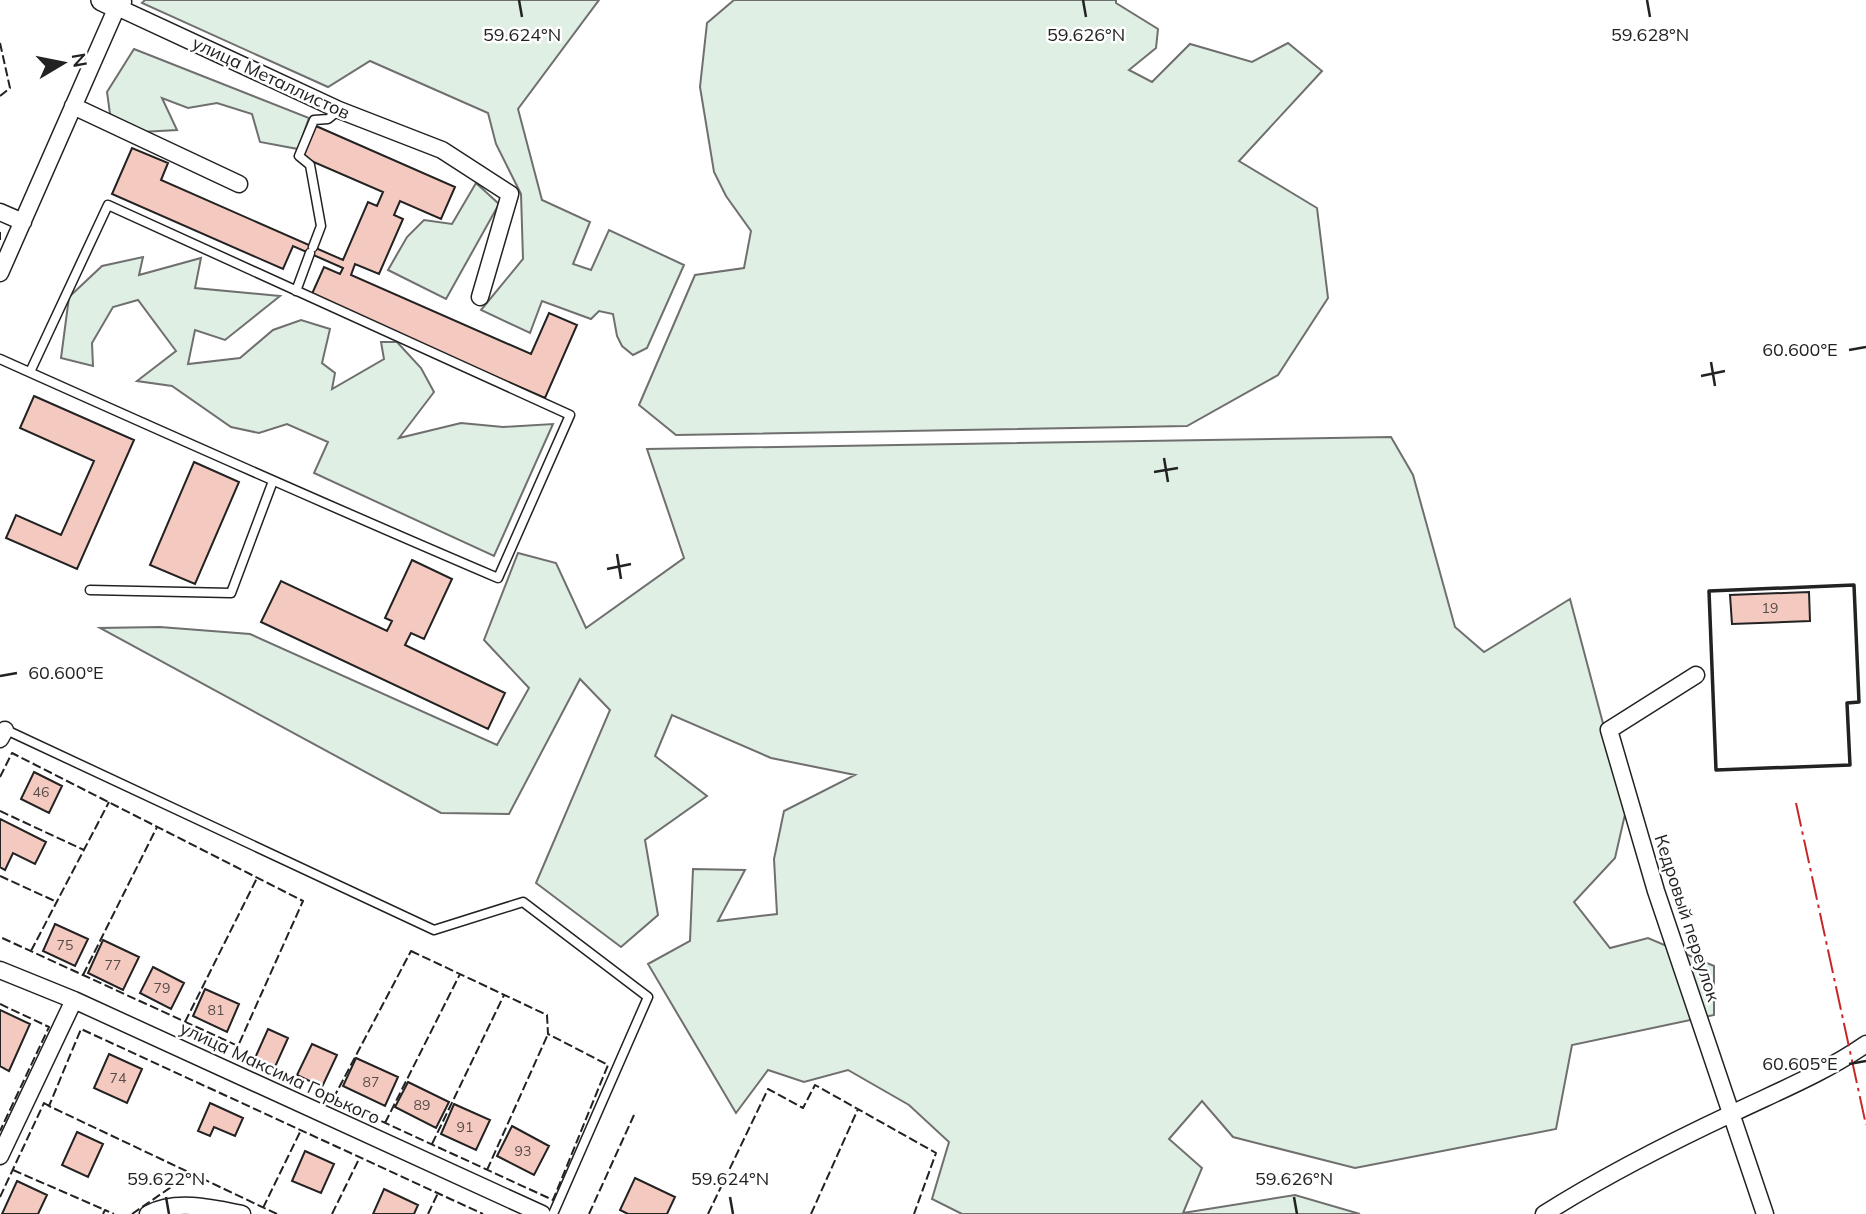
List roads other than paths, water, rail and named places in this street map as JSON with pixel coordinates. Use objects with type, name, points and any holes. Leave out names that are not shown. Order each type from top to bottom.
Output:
[{"type":"street","points":[[0,273],[115,2]]},
{"type":"street","name":"улица Металлистов","points":[[115,2],[339,110],[442,150],[510,194],[480,297]]},
{"type":"street","points":[[73,106],[239,184]]},
{"type":"street","points":[[0,212],[23,222]]},
{"type":"street","name":"Кедровый переулок","points":[[1696,675],[1609,730],[1656,891],[1765,1214]]},
{"type":"street","name":"улица Максима Горького","points":[[0,970],[74,1000],[542,1214]]},
{"type":"street","points":[[0,1156],[74,1000]]},
{"type":"street","points":[[1544,1214],[1581,1191],[1732,1113],[1832,1068],[1866,1044]]},
{"type":"street","points":[[148,1214],[155,1210],[201,1206],[242,1214]]},
{"type":"lane","points":[[296,291],[321,226],[310,165],[299,156],[314,120],[328,119],[339,110]]},
{"type":"lane","points":[[0,359],[272,481],[498,578],[570,415],[108,205],[30,372]]},
{"type":"lane","points":[[90,590],[231,593],[272,481]]},
{"type":"lane","points":[[2,732],[434,930],[523,902],[648,998],[553,1214]]}]
